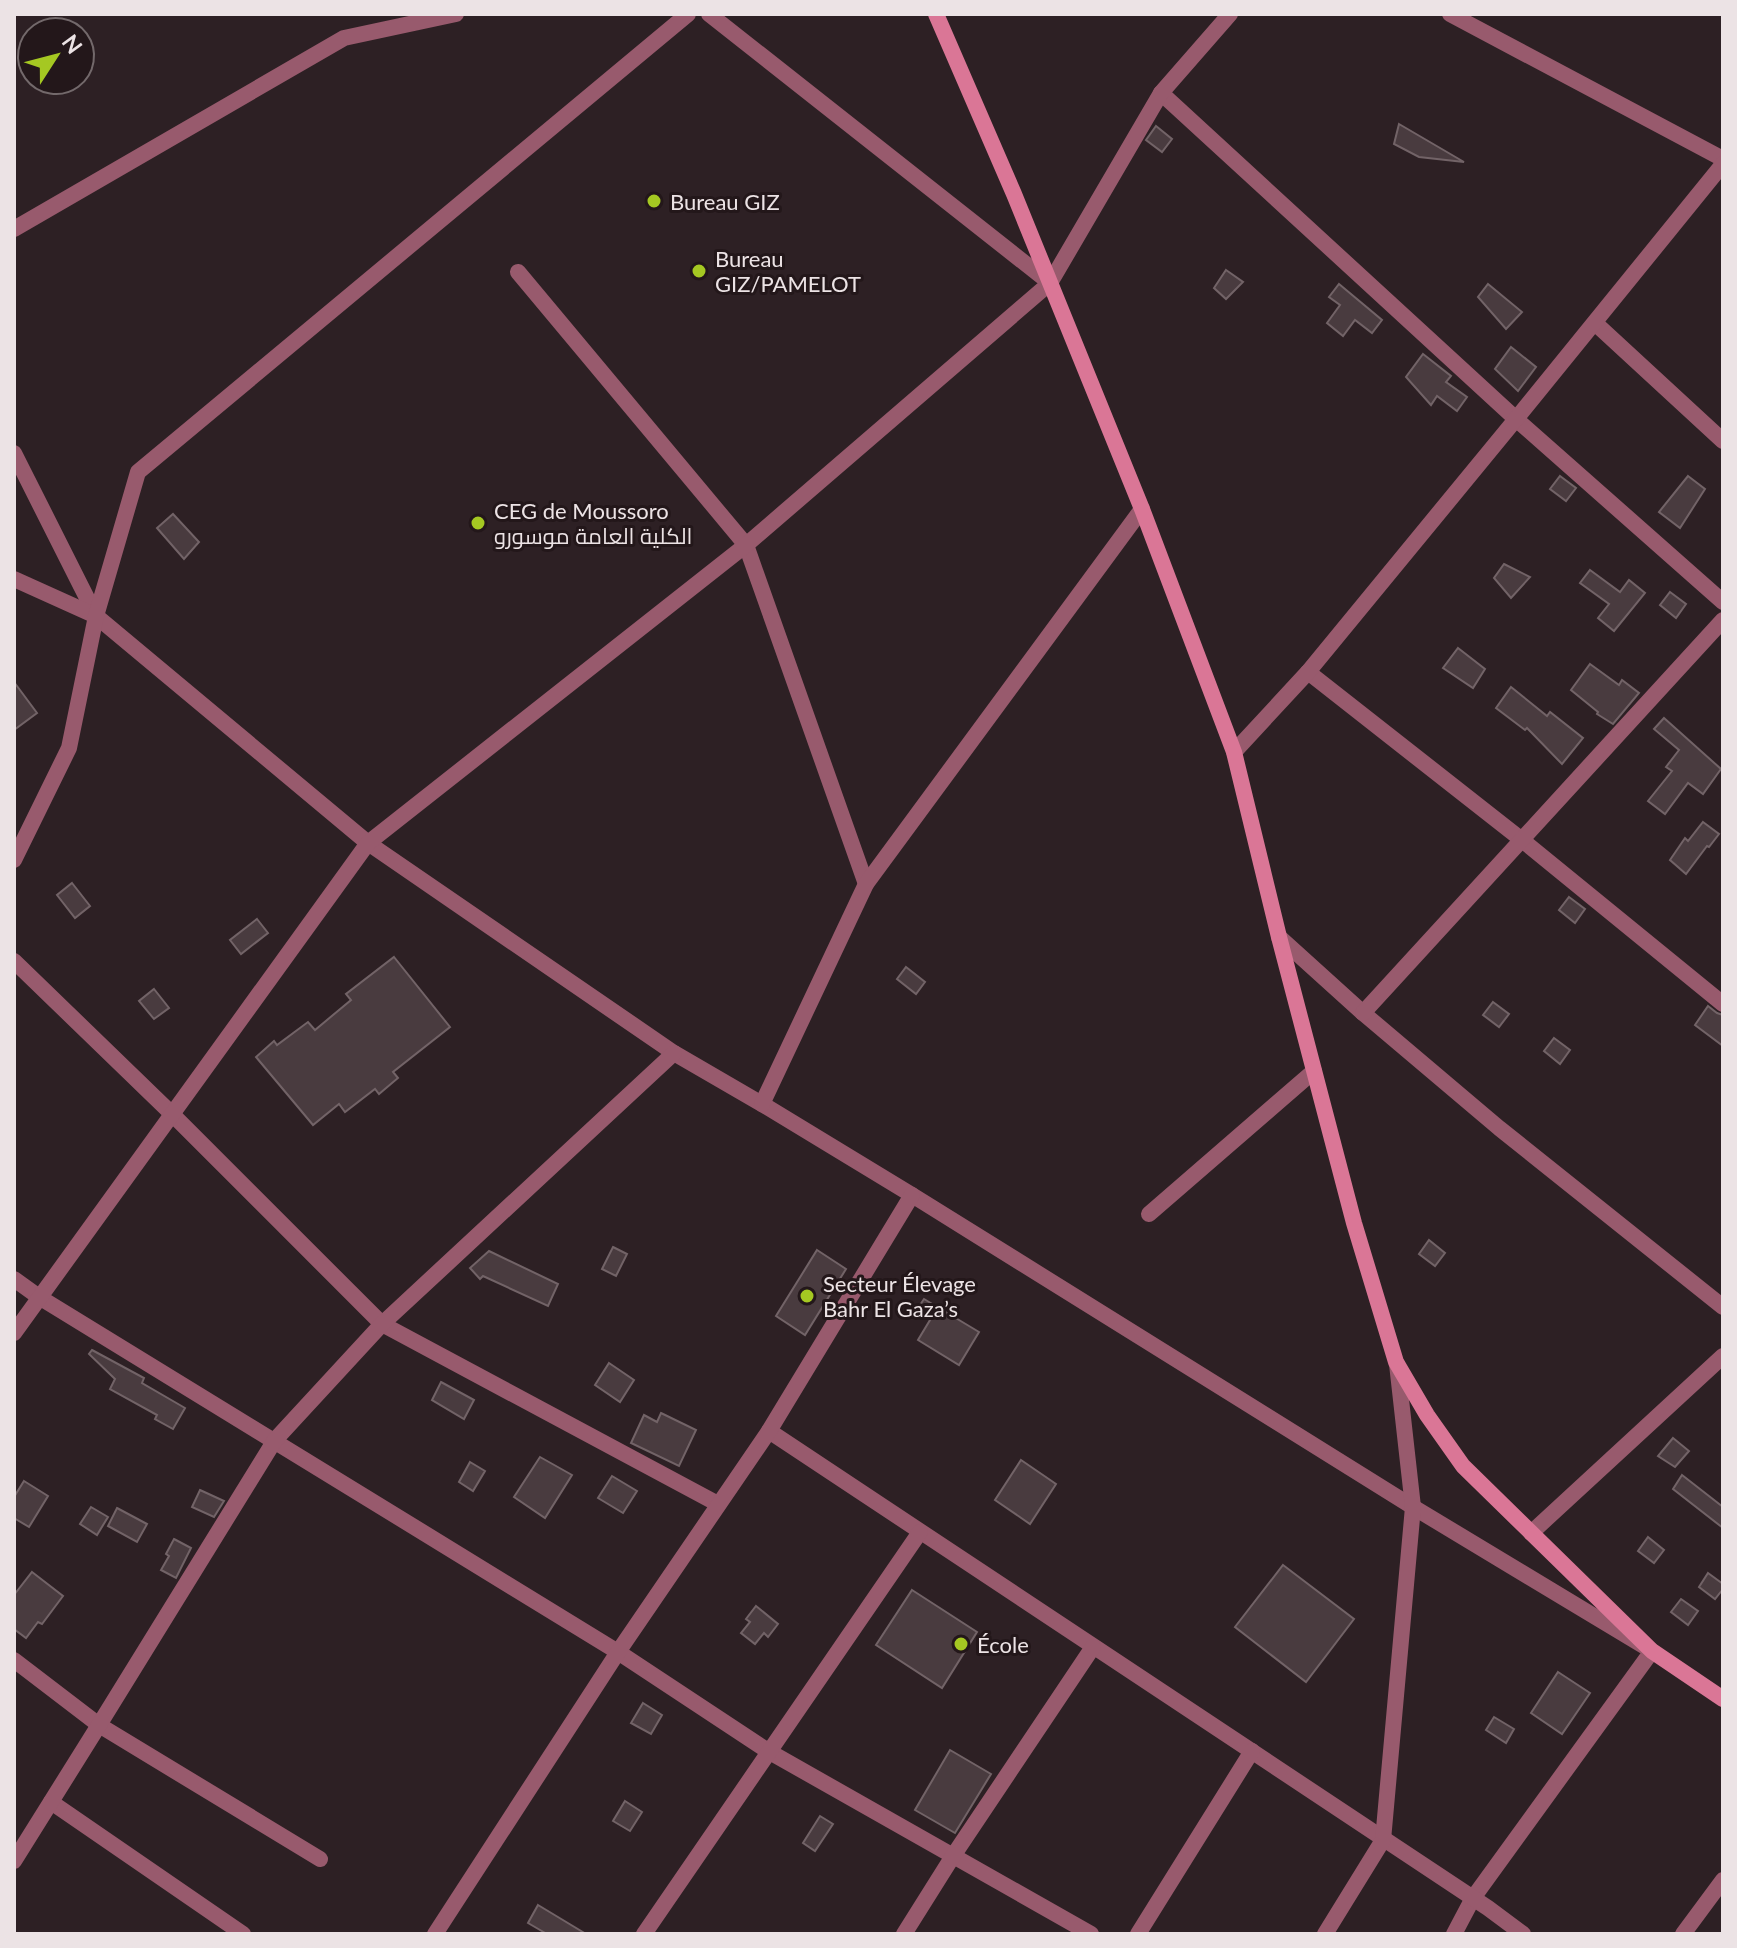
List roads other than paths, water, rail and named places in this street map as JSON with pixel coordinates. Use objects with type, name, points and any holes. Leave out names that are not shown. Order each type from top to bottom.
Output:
[{"type":"main road","points":[[936,14],[1014,194],[1142,509],[1234,752],[1354,1223],[1396,1362],[1427,1415],[1463,1466],[1652,1651],[1723,1699]]},
{"type":"street","points":[[14,229],[344,38],[456,14]]},
{"type":"street","points":[[14,860],[69,748],[96,616],[138,472],[688,14]]},
{"type":"street","points":[[709,14],[1050,283]]},
{"type":"street","points":[[14,1333],[368,843],[746,545],[1050,283],[1161,93],[1230,14]]},
{"type":"street","points":[[1234,752],[1308,672],[1723,162],[1450,14]]},
{"type":"street","points":[[1161,93],[1516,419],[1723,602]]},
{"type":"street","points":[[518,272],[746,545],[866,884]]},
{"type":"street","points":[[1595,323],[1723,441]]},
{"type":"street","points":[[14,453],[96,616]]},
{"type":"street","points":[[762,1104],[866,884],[1142,509]]},
{"type":"street","points":[[14,579],[96,616],[368,843],[674,1053],[912,1195],[1413,1507],[1652,1651],[1473,1898],[1454,1934]]},
{"type":"street","points":[[1363,1013],[1723,620]]},
{"type":"street","points":[[1308,672],[1522,840],[1723,1004]]},
{"type":"street","points":[[1279,937],[1499,1128],[1723,1307]]},
{"type":"street","points":[[14,961],[382,1324],[718,1504]]},
{"type":"street","points":[[14,1861],[275,1440],[382,1324],[674,1053]]},
{"type":"street","points":[[1149,1214],[1314,1071]]},
{"type":"street","points":[[435,1934],[618,1652],[769,1431],[912,1195]]},
{"type":"street","points":[[14,1279],[618,1652],[768,1751],[1091,1934]]},
{"type":"street","points":[[1531,1533],[1723,1356]]},
{"type":"street","points":[[1325,1934],[1383,1840],[1413,1507],[1396,1362]]},
{"type":"street","points":[[769,1431],[1523,1934]]},
{"type":"street","points":[[644,1934],[920,1532]]},
{"type":"street","points":[[904,1934],[1093,1647]]},
{"type":"street","points":[[14,1660],[99,1725],[320,1859]]},
{"type":"street","points":[[1138,1934],[1252,1751]]},
{"type":"street","points":[[51,1802],[243,1934]]},
{"type":"street","points":[[1683,1934],[1723,1880]]},
{"type":"place","name":"Bureau GIZ","points":[[654,201]]},
{"type":"place","name":"Bureau GIZ/PAMELOT","points":[[699,271]]},
{"type":"place","name":"CEG de Moussoro الكلية العامة موسورو","points":[[478,523]]},
{"type":"place","name":"Secteur Élevage Bahr El Gaza’s","points":[[807,1296]]},
{"type":"place","name":"École","points":[[961,1644]]}]
